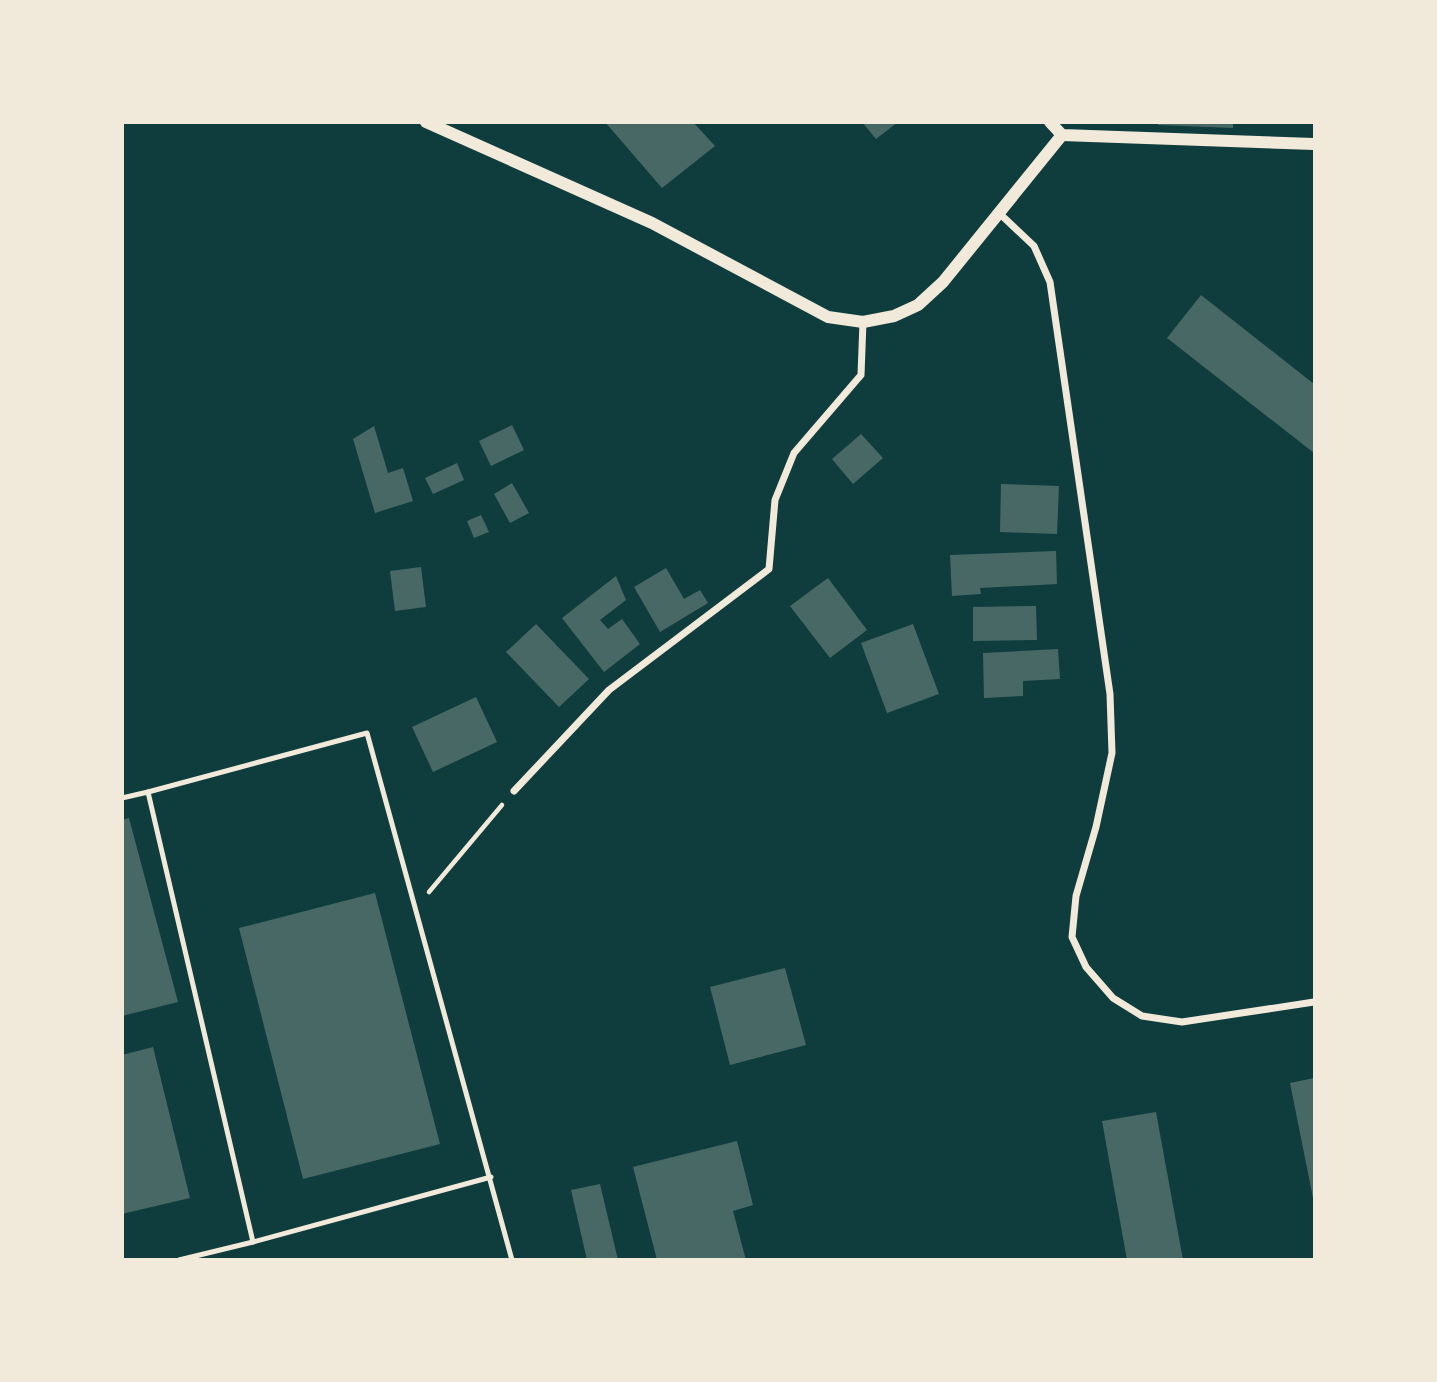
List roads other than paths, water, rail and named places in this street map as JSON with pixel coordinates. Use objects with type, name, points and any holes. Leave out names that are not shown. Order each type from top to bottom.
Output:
[{"type":"street","points":[[426,122],[652,223],[828,317],[863,322],[894,316],[918,305],[943,282],[1062,135]]},
{"type":"street","points":[[1050,122],[1062,135],[1314,144]]},
{"type":"street","points":[[999,213],[1034,246],[1050,282],[1110,694],[1112,753],[1096,827],[1076,896],[1072,937],[1086,967],[1112,998],[1142,1016],[1182,1021],[1314,1002]]},
{"type":"street","points":[[514,791],[608,690],[769,569],[775,499],[794,453],[860,375],[863,322]]},
{"type":"lane","points":[[122,798],[367,733],[512,1259]]},
{"type":"lane","points":[[148,792],[253,1242]]},
{"type":"lane","points":[[179,1259],[253,1242],[491,1177]]}]
